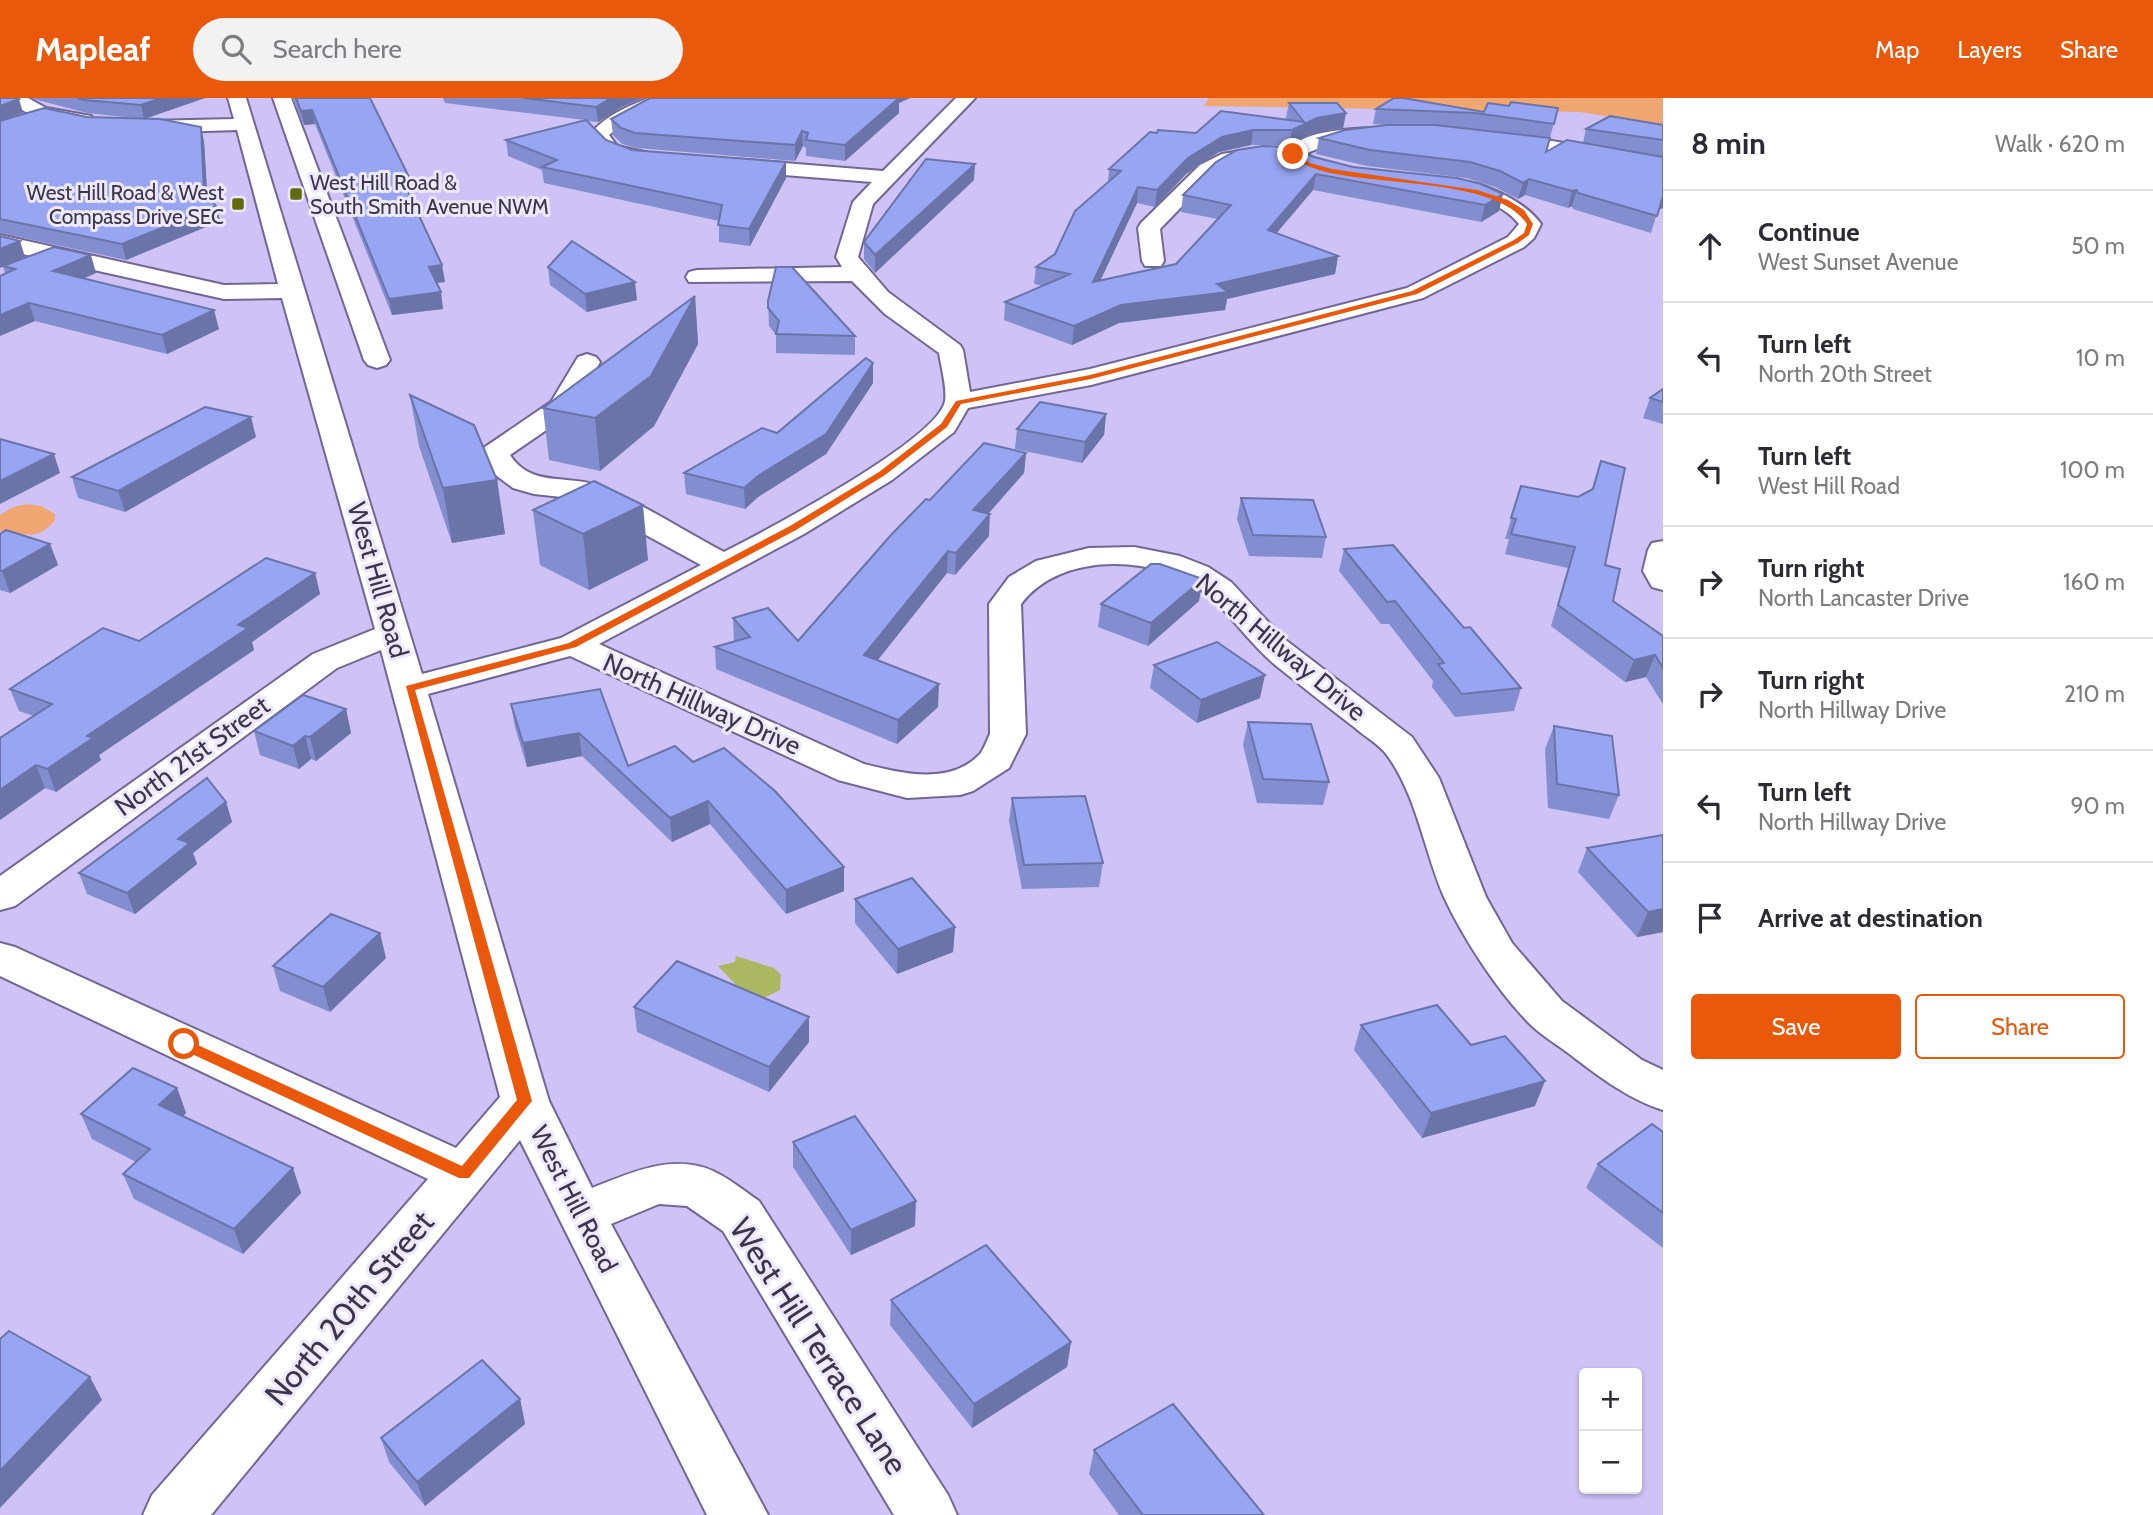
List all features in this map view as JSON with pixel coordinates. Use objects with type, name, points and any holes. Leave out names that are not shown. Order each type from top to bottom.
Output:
[{"type":"street","points":[[18,98],[26,107],[46,114],[99,121]]},
{"type":"street","name":"West Hill Road","points":[[237,98],[291,291],[410,688],[525,1101],[580,1214],[738,1515]]},
{"type":"street","points":[[282,98],[377,360]]},
{"type":"street","points":[[663,98],[627,114],[607,126],[599,135],[610,150],[665,160]]},
{"type":"street","points":[[410,688],[573,645],[793,528],[882,474],[944,426],[958,402],[951,349],[893,308],[856,274],[847,257],[863,202],[964,99]]},
{"type":"street","points":[[23,121],[46,114]]},
{"type":"street","points":[[126,125],[173,128],[244,124]]},
{"type":"street","points":[[1293,154],[1300,147],[1320,140],[1385,134]]},
{"type":"street","points":[[1471,136],[1507,139],[1663,166]]},
{"type":"street","points":[[1153,261],[1149,228],[1207,169],[1229,158],[1262,153],[1293,154],[1308,164],[1351,174]]},
{"type":"street","points":[[254,160],[303,155]]},
{"type":"street","points":[[717,164],[888,177]]},
{"type":"street","points":[[958,402],[1091,377],[1415,293],[1516,242],[1526,233],[1530,224],[1522,212],[1506,201],[1475,191],[1427,183]]},
{"type":"street","points":[[0,242],[224,292],[291,291]]},
{"type":"street","points":[[23,269],[57,255]]},
{"type":"street","points":[[697,277],[856,274]]},
{"type":"street","points":[[587,362],[562,407],[495,453],[502,469],[517,481],[538,487],[566,487],[588,492],[723,564]]},
{"type":"street","points":[[1663,550],[1659,572],[1663,580]]},
{"type":"street","name":"North Hillway Drive","points":[[573,645],[851,772],[907,786],[960,783],[996,760],[1008,734],[1005,604],[1020,584],[1047,568],[1089,556],[1134,556],[1169,563],[1198,574],[1220,589],[1271,645],[1399,745],[1420,778],[1465,897],[1497,953],[1546,1013],[1626,1072],[1663,1092]]},
{"type":"street","name":"North 21st Street","points":[[0,896],[325,660],[393,633]]},
{"type":"street","points":[[0,958],[464,1174]]},
{"type":"street","name":"North 20th Street","points":[[173,1515],[525,1101]]},
{"type":"street","name":"West Hill Terrace Lane","points":[[580,1214],[657,1184],[697,1186],[741,1216],[926,1515]]},
{"type":"shaded area","points":[[1209,98],[1663,98],[1663,125],[1580,112],[1204,106]]},
{"type":"shaded area","points":[[27,504],[41,506],[55,514],[55,520],[37,534],[0,531],[0,515],[13,507]]},
{"type":"shaded area","points":[[736,956],[774,968],[781,975],[780,990],[762,999],[739,988],[718,966],[735,962]]},
{"type":"building","points":[[0,98],[17,98],[19,99],[0,106]]},
{"type":"building","points":[[77,98],[161,98],[141,105]]},
{"type":"building","points":[[296,98],[370,98],[409,177],[401,177],[442,265],[429,267],[441,292],[389,299],[312,110],[301,111]]},
{"type":"building","points":[[524,98],[611,98],[596,107]]},
{"type":"building","points":[[650,98],[899,98],[845,145],[806,140],[808,133],[802,131],[795,145],[635,133],[621,128],[611,119]]},
{"type":"building","points":[[1394,98],[1484,112],[1488,103],[1509,106],[1511,102],[1558,108],[1554,124],[1475,113],[1376,109]]},
{"type":"building","points":[[1289,103],[1337,103],[1346,113],[1317,118],[1292,130],[1253,130],[1222,137],[1188,158],[1157,190],[1138,187],[1093,282],[1176,264],[1231,205],[1183,195],[1216,162],[1237,150],[1263,146],[1291,147],[1314,157],[1353,167],[1457,178],[1481,184],[1503,194],[1485,205],[1316,174],[1268,230],[1338,256],[1217,284],[1228,292],[1121,305],[1074,326],[1005,302],[1070,274],[1036,267],[1055,254],[1075,211],[1121,171],[1109,169],[1150,132],[1157,133],[1158,130],[1196,133],[1221,111],[1304,122]]},
{"type":"building","points":[[44,108],[87,117],[160,119],[201,127],[204,191],[216,206],[122,244],[0,219],[0,121]]},
{"type":"building","points":[[1610,116],[1663,125],[1663,140],[1586,129]]},
{"type":"building","points":[[586,120],[606,140],[632,150],[786,162],[749,229],[718,225],[722,205],[542,167],[557,160],[506,140]]},
{"type":"building","points":[[1387,125],[1435,125],[1550,138],[1546,152],[1567,140],[1663,157],[1663,196],[1657,216],[1578,193],[1577,190],[1529,179],[1523,183],[1500,171],[1470,162],[1370,150],[1319,138],[1345,130]]},
{"type":"building","points":[[926,159],[975,164],[875,255],[864,242]]},
{"type":"building","points":[[0,236],[20,241],[0,249]]},
{"type":"building","points":[[572,241],[635,282],[585,294],[548,267]]},
{"type":"building","points":[[54,247],[91,255],[53,271],[214,310],[162,335],[29,303],[0,315],[0,276],[15,269],[3,266]]},
{"type":"building","points":[[776,267],[792,267],[855,336],[776,334],[779,321],[768,308],[768,301]]},
{"type":"building","points":[[695,296],[651,376],[595,418],[543,408]]},
{"type":"building","points":[[866,358],[873,363],[826,434],[758,476],[744,488],[684,473],[762,428],[777,433]]},
{"type":"building","points":[[1663,389],[1663,402],[1650,398]]},
{"type":"building","points":[[410,395],[474,425],[497,480],[443,488]]},
{"type":"building","points":[[1040,402],[1106,414],[1085,442],[1017,429]]},
{"type":"building","points":[[205,407],[251,417],[118,491],[72,477]]},
{"type":"building","points":[[0,439],[54,454],[0,481]]},
{"type":"building","points":[[984,443],[1026,453],[973,510],[990,514],[956,553],[948,551],[864,655],[939,684],[898,720],[715,647],[750,637],[733,618],[768,608],[798,641],[891,535],[926,499],[930,500]]},
{"type":"building","points":[[1601,461],[1625,468],[1605,565],[1620,569],[1613,601],[1663,636],[1663,668],[1655,655],[1634,660],[1558,605],[1575,547],[1511,534],[1516,519],[1511,518],[1521,486],[1578,497],[1593,489]]},
{"type":"building","points":[[594,481],[643,505],[583,534],[533,510]]},
{"type":"building","points":[[1241,498],[1313,500],[1326,537],[1253,535]]},
{"type":"building","points":[[6,530],[50,544],[0,571],[0,534]]},
{"type":"building","points":[[1393,545],[1464,628],[1470,627],[1521,688],[1462,694],[1438,664],[1444,663],[1395,601],[1387,602],[1344,549]]},
{"type":"building","points":[[266,558],[315,573],[238,625],[248,628],[87,736],[93,738],[47,769],[36,765],[0,790],[0,738],[52,704],[10,689],[103,628],[139,641]]},
{"type":"building","points":[[1151,564],[1160,564],[1203,579],[1151,623],[1101,604]]},
{"type":"building","points":[[1217,642],[1265,675],[1201,700],[1154,665]]},
{"type":"building","points":[[600,689],[628,766],[675,746],[693,762],[724,748],[775,791],[844,867],[786,890],[708,801],[670,818],[579,733],[523,743],[511,704]]},
{"type":"building","points":[[303,695],[346,709],[310,737],[305,736],[293,746],[254,731]]},
{"type":"building","points":[[1248,722],[1311,724],[1329,782],[1263,779]]},
{"type":"building","points":[[1554,726],[1612,736],[1619,795],[1557,784]]},
{"type":"building","points":[[207,778],[226,802],[178,839],[190,843],[127,893],[79,873]]},
{"type":"building","points":[[1085,796],[1103,863],[1024,865],[1012,798]]},
{"type":"building","points":[[1663,835],[1663,909],[1648,912],[1587,848]]},
{"type":"building","points":[[912,878],[955,927],[898,949],[855,899]]},
{"type":"building","points":[[331,914],[380,933],[323,987],[273,966]]},
{"type":"building","points":[[677,961],[809,1017],[769,1067],[634,1007]]},
{"type":"building","points":[[1437,1005],[1471,1045],[1505,1036],[1545,1081],[1431,1113],[1361,1025]]},
{"type":"building","points":[[133,1068],[177,1088],[159,1105],[293,1168],[234,1229],[123,1174],[150,1149],[81,1114]]},
{"type":"building","points":[[855,1116],[916,1201],[851,1230],[793,1142]]},
{"type":"building","points":[[1652,1124],[1663,1132],[1663,1213],[1598,1164]]},
{"type":"building","points":[[986,1245],[1071,1342],[974,1404],[891,1300]]},
{"type":"building","points":[[9,1331],[90,1377],[0,1471],[0,1339]]},
{"type":"building","points":[[482,1360],[520,1399],[417,1482],[381,1438]]},
{"type":"building","points":[[1173,1404],[1264,1515],[1143,1515],[1094,1450]]},
{"type":"place","name":"West Hill Road & South Smith Avenue NWM","points":[[296,194]]},
{"type":"place","name":"West Hill Road & West Compass Drive SEC","points":[[238,204]]},
{"type":"route","points":[[184,1044],[464,1174],[525,1101],[410,688],[573,645],[793,528],[882,474],[944,426],[958,402],[1091,377],[1415,293],[1516,242],[1526,233],[1530,224],[1522,212],[1506,201],[1475,191],[1441,184],[1331,171],[1308,164],[1293,154]]}]
